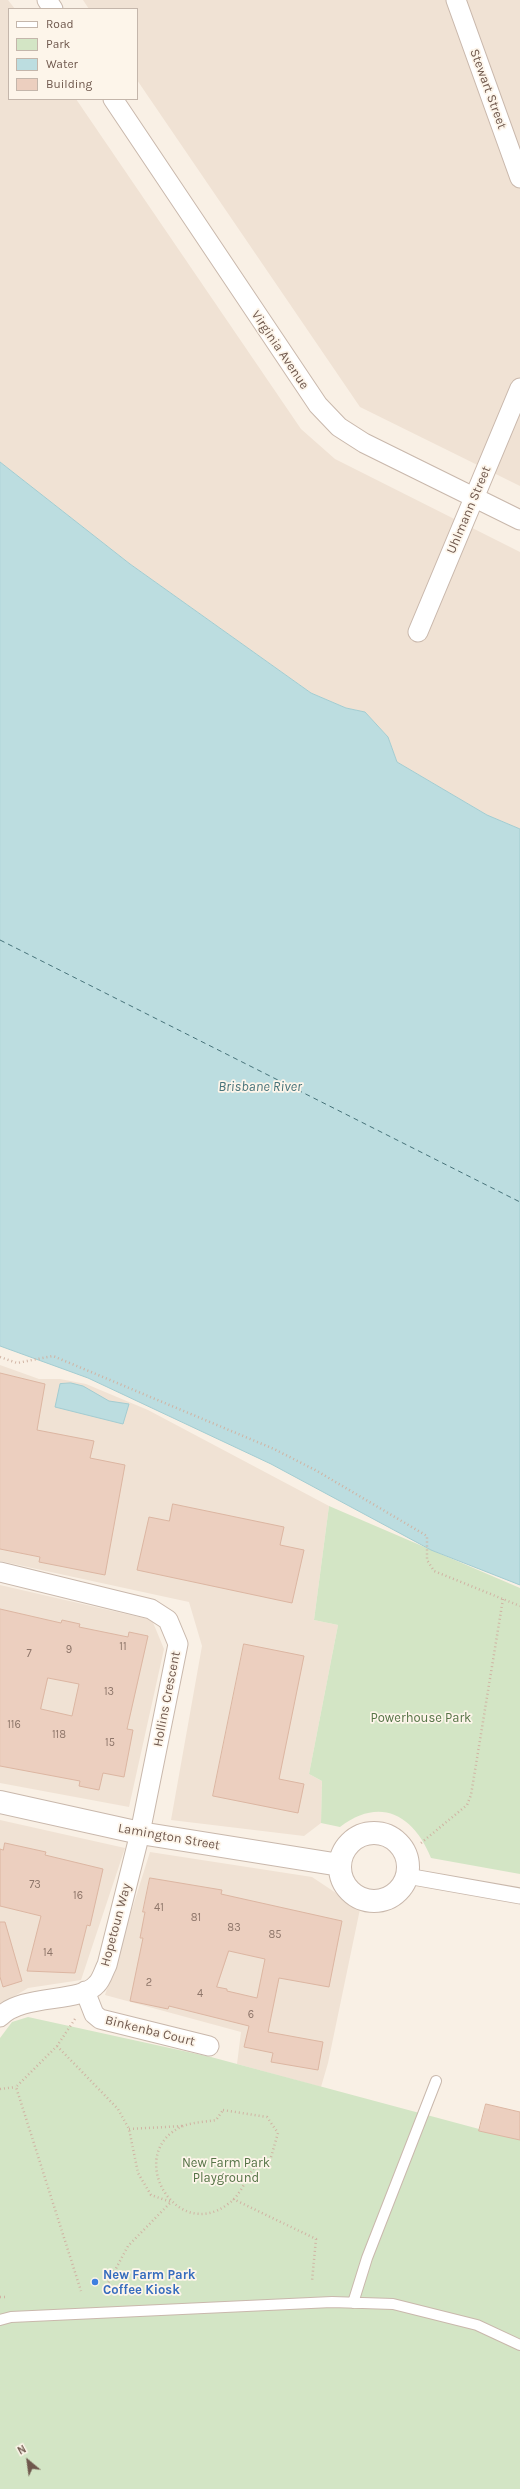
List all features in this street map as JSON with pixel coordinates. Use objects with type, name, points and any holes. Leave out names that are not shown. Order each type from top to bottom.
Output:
[{"type":"street","name":"Stewart Street","points":[[456,0],[520,178]]},
{"type":"street","name":"Virginia Avenue","points":[[115,100],[318,405],[339,427],[364,443],[520,520]]},
{"type":"street","name":"Uhlmann Street","points":[[418,632],[473,497],[520,388]]},
{"type":"street","name":"Hollins Crescent","points":[[0,1572],[151,1609],[168,1620],[178,1644],[140,1833]]},
{"type":"street","name":"Lamington Street","points":[[0,1802],[140,1833],[340,1865]]},
{"type":"street","name":"Hopetoun Way","points":[[0,2017],[32,2001],[86,1995],[97,1984],[107,1965],[140,1833]]},
{"type":"street","points":[[368,1833],[380,1833],[391,1837],[400,1844],[406,1854],[409,1865],[408,1876],[402,1887],[394,1896],[374,1902],[353,1895],[345,1887],[341,1876],[340,1865],[349,1844],[358,1837],[368,1833]]},
{"type":"street","points":[[408,1876],[520,1896]]},
{"type":"street","name":"Binkenba Court","points":[[86,1995],[94,2014],[100,2019],[209,2046]]},
{"type":"lane","points":[[353,2303],[367,2258],[436,2081]]},
{"type":"lane","points":[[0,2320],[19,2316],[325,2302],[393,2304],[477,2325],[520,2345]]},
{"type":"path","points":[[0,1357],[17,1363],[53,1356],[274,1449],[417,1528],[427,1536],[427,1560],[434,1571],[520,1606]]},
{"type":"path","points":[[421,1843],[467,1805],[471,1795],[503,1599]]},
{"type":"path","points":[[0,2089],[16,2087],[57,2046],[86,1995]]},
{"type":"path","points":[[57,2046],[98,2086],[118,2109],[129,2129],[138,2173],[151,2195],[171,2202],[184,2210],[200,2213],[215,2211],[233,2199],[253,2169],[269,2164],[278,2133],[267,2118],[223,2110],[216,2120],[184,2126],[129,2129]]},
{"type":"path","points":[[16,2087],[81,2291]]},
{"type":"path","points":[[171,2202],[161,2190],[156,2176],[156,2160],[162,2146],[171,2134],[184,2126]]},
{"type":"path","points":[[233,2199],[316,2239],[312,2281]]},
{"type":"path","points":[[105,2289],[128,2246],[171,2202]]},
{"type":"path","points":[[0,2297],[5,2297]]},
{"type":"shaded area","points":[[0,0],[8,0],[14,8],[8,8],[8,100],[77,100],[301,429],[335,459],[520,552],[520,829],[487,815],[397,762],[388,737],[365,712],[346,708],[311,693],[130,564],[0,462]]},
{"type":"shaded area","points":[[83,0],[520,0],[520,486],[360,407],[138,81],[138,8],[88,8]]},
{"type":"shaded area","points":[[0,1365],[39,1379],[60,1379],[86,1384],[148,1410],[329,1506],[314,1620],[338,1625],[309,1774],[322,1781],[321,1823],[304,1836],[171,1820],[202,1646],[189,1602],[0,1561]]},
{"type":"shaded area","points":[[0,1585],[152,1620],[164,1649],[129,1807],[0,1783]]},
{"type":"shaded area","points":[[0,1820],[125,1848],[81,1980],[28,1988],[0,2005]]},
{"type":"shaded area","points":[[150,1852],[312,1877],[360,1909],[328,2063],[321,2087],[237,2064],[241,2032],[105,1995]]},
{"type":"green space","name":"Powerhouse Park","points":[[329,1506],[520,1588],[520,1874],[431,1858],[424,1843],[415,1831],[405,1821],[394,1815],[382,1812],[369,1813],[355,1818],[340,1827],[321,1823],[322,1781],[309,1774],[338,1625],[314,1620]]},
{"type":"green space","name":"New Farm Park Playground","points":[[28,2017],[211,2057],[520,2140],[520,2489],[0,2489],[0,2038],[12,2022]]},
{"type":"water","name":"Brisbane River","points":[[0,462],[130,564],[311,693],[346,708],[365,712],[388,737],[397,762],[487,815],[520,829],[520,1585],[431,1550],[271,1464],[88,1378],[0,1346]]},
{"type":"water","points":[[71,1383],[83,1386],[109,1401],[129,1404],[123,1424],[55,1407],[60,1384]]},
{"type":"building","points":[[0,1373],[45,1384],[37,1430],[94,1441],[90,1458],[125,1465],[105,1575],[39,1562],[40,1557],[0,1549]]},
{"type":"building","points":[[173,1504],[284,1527],[280,1545],[304,1550],[292,1603],[137,1570],[149,1517],[169,1521]]},
{"type":"building","points":[[0,1609],[61,1623],[62,1620],[80,1624],[79,1627],[128,1637],[129,1632],[148,1636],[127,1729],[133,1730],[124,1777],[103,1773],[99,1790],[79,1786],[80,1781],[0,1766]],"holes":[[[48,1678],[79,1684],[72,1716],[41,1709]]]},
{"type":"building","points":[[244,1644],[304,1656],[279,1779],[304,1784],[298,1813],[213,1796]]},
{"type":"building","points":[[5,1843],[46,1852],[45,1855],[103,1869],[90,1926],[87,1925],[75,1973],[27,1971],[41,1916],[0,1906],[0,1849],[3,1850]]},
{"type":"building","points":[[150,1878],[222,1890],[221,1894],[342,1921],[329,1987],[279,1978],[268,2032],[323,2042],[318,2070],[271,2062],[273,2053],[244,2047],[249,2026],[169,2006],[168,2009],[130,2001],[143,1938],[140,1938],[145,1912],[143,1912]],"holes":[[[229,1951],[265,1959],[257,1998],[227,1991],[227,1989],[217,1987]]]},
{"type":"building","points":[[0,1922],[5,1922],[22,1981],[3,1987],[0,1977]]},
{"type":"building","points":[[486,2104],[520,2112],[520,2140],[479,2131]]},
{"type":"ferry route","points":[[0,940],[520,1202]]},
{"type":"place","name":"New Farm Park Coffee Kiosk","points":[[95,2282]]}]
